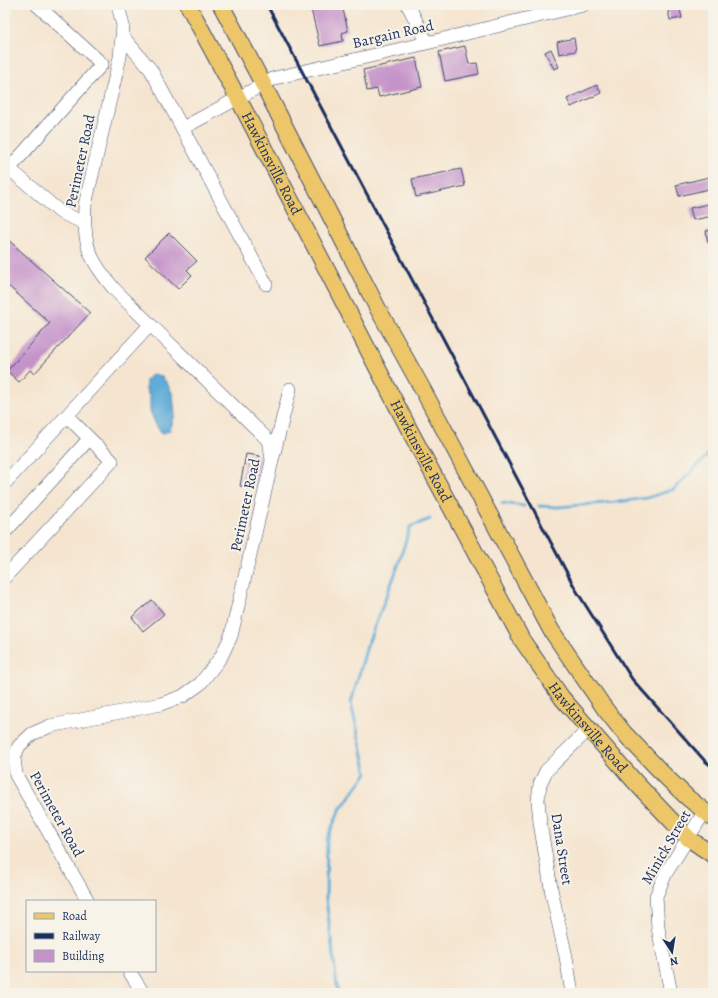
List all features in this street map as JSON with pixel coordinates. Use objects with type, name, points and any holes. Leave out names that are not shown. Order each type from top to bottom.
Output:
[{"type":"main road","name":"Hawkinsville Road","points":[[188,5],[238,98],[410,431],[522,640],[562,698],[636,783],[688,838],[713,855]]},
{"type":"main road","name":"Hawkinsville Road","points":[[221,5],[378,309],[427,397],[551,630],[605,709],[644,756],[709,814]]},
{"type":"street","points":[[37,5],[102,64],[7,167],[60,212],[84,223]]},
{"type":"street","name":"Perimeter Road","points":[[87,900],[16,775],[14,757],[18,746],[32,734],[50,726],[161,704],[183,696],[200,684],[221,657],[231,636],[272,461],[270,445],[266,438],[115,290],[94,262],[86,242],[84,223],[85,205],[120,57],[123,37],[123,26],[118,5]]},
{"type":"street","points":[[408,5],[427,43]]},
{"type":"street","name":"Bargain Road","points":[[183,128],[275,78],[427,43],[576,6]]},
{"type":"street","points":[[123,37],[151,70],[266,284]]},
{"type":"street","points":[[5,483],[150,325]]},
{"type":"street","points":[[272,461],[290,389]]},
{"type":"street","points":[[5,576],[112,461],[66,416]]},
{"type":"street","points":[[5,532],[89,439]]},
{"type":"street","name":"Dana Street","points":[[572,993],[566,957],[552,894],[540,823],[538,800],[540,784],[546,771],[590,729]]},
{"type":"street","name":"Minick Street","points":[[671,993],[658,928],[656,896],[666,873],[688,838],[709,814]]},
{"type":"street","points":[[130,972],[143,993]]},
{"type":"water","points":[[153,374],[161,376],[167,383],[173,395],[175,415],[170,430],[162,434],[150,411],[150,398],[146,390],[146,380]]},
{"type":"building","points":[[310,5],[342,5],[348,31],[342,33],[343,41],[320,46]]},
{"type":"building","points":[[667,5],[679,5],[682,18],[670,20]]},
{"type":"building","points":[[574,38],[576,51],[559,54],[557,42]]},
{"type":"building","points":[[465,46],[469,64],[477,63],[479,74],[445,81],[439,52]]},
{"type":"building","points":[[551,49],[559,67],[554,69],[545,52]]},
{"type":"building","points":[[416,58],[422,87],[379,97],[377,89],[367,91],[363,70]]},
{"type":"building","points":[[597,85],[601,93],[571,107],[567,99]]},
{"type":"building","points":[[461,169],[465,186],[416,197],[412,179]]},
{"type":"building","points":[[713,176],[713,188],[679,196],[676,185]]},
{"type":"building","points":[[713,203],[713,216],[693,220],[690,208]]},
{"type":"building","points":[[713,230],[713,242],[708,243],[706,231]]},
{"type":"building","points":[[169,233],[197,261],[187,270],[192,275],[178,289],[145,257]]},
{"type":"building","points":[[5,237],[90,313],[34,374],[30,370],[19,382],[7,371],[50,323],[5,283]]},
{"type":"building","points":[[246,454],[260,456],[254,488],[240,486]]},
{"type":"building","points":[[152,600],[164,614],[143,631],[132,617]]},
{"type":"waterway","points":[[539,506],[558,507],[617,502],[647,498],[674,489],[706,457],[713,445]]},
{"type":"waterway","points":[[502,503],[524,506]]},
{"type":"waterway","points":[[338,993],[326,899],[327,839],[339,811],[367,773],[351,703],[367,646],[397,569],[410,527],[430,519]]},
{"type":"railway","points":[[267,5],[576,590],[632,679],[705,761],[713,767]]}]
